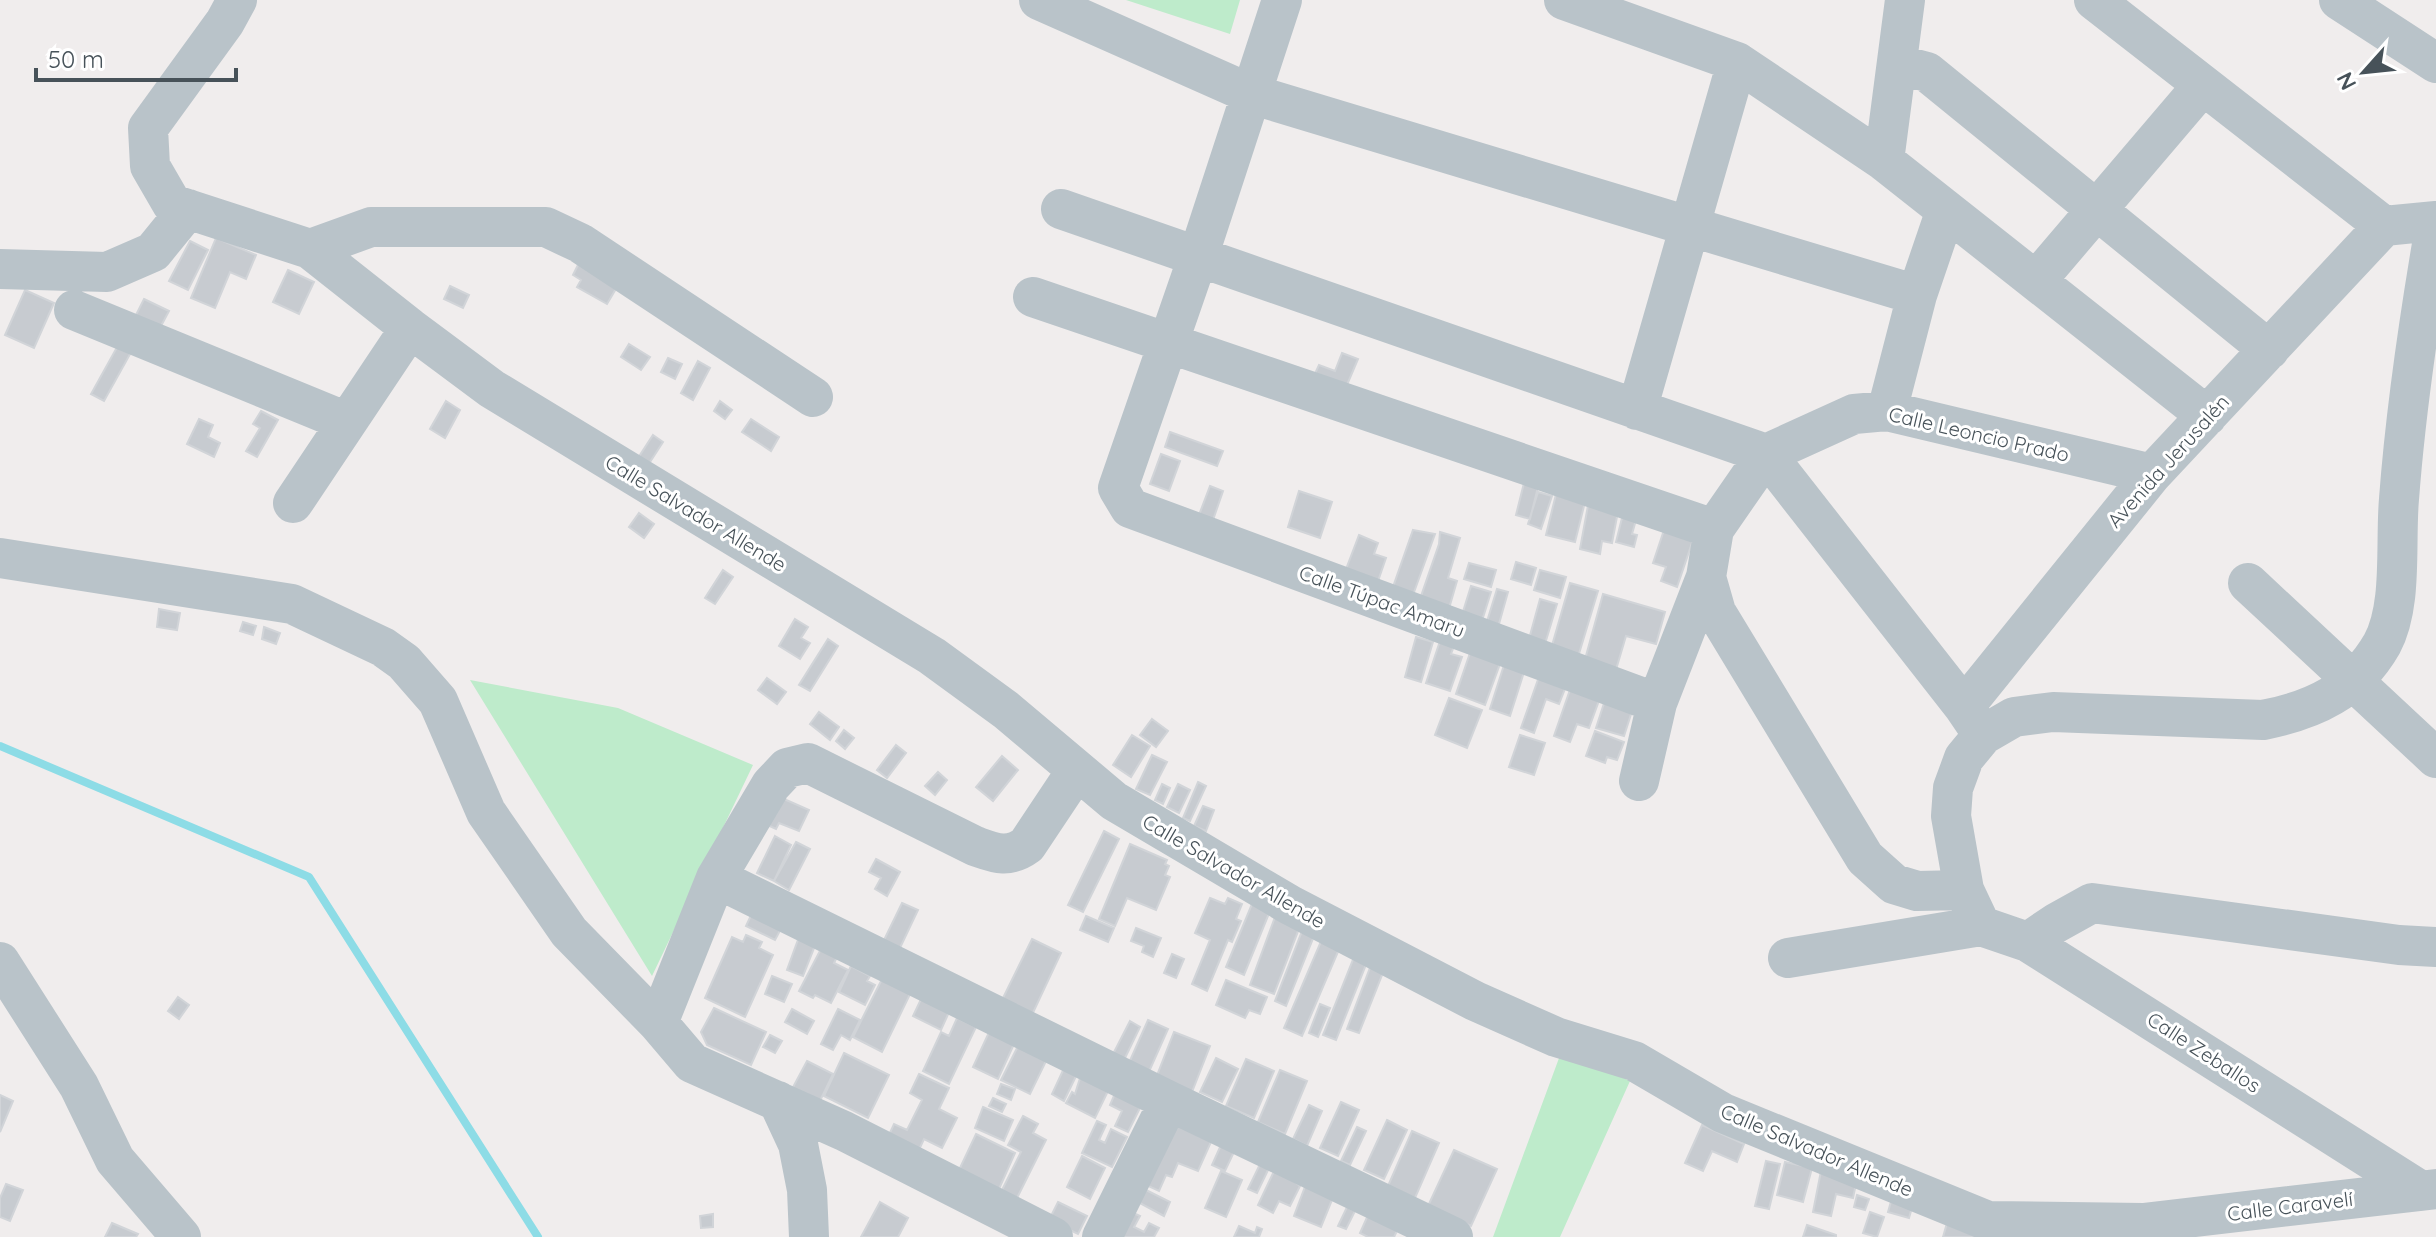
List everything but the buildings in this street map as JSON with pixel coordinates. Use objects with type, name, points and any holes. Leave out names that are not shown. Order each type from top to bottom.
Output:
[{"type":"street","points":[[237,0],[225,22],[148,128],[150,166],[172,204],[310,249],[371,227],[546,227],[580,243],[813,397]]},
{"type":"street","points":[[1039,0],[1251,94],[1917,295]]},
{"type":"street","points":[[1168,343],[1282,0]]},
{"type":"street","points":[[1564,0],[1737,62],[1884,161],[2207,416]]},
{"type":"street","points":[[1884,161],[1905,0]]},
{"type":"street","points":[[1061,209],[1766,454],[1974,721],[2053,712],[2263,720],[2298,714],[2331,697],[2353,680],[2382,643],[2393,618],[2399,499],[2423,299],[2436,221],[2384,226],[2094,0]]},
{"type":"street","points":[[2339,0],[2436,63]]},
{"type":"street","points":[[1637,410],[1737,62]]},
{"type":"street","points":[[1897,64],[1927,72],[2269,350]]},
{"type":"street","points":[[2036,281],[2203,85]]},
{"type":"street","points":[[0,269],[107,272],[153,252],[188,209]]},
{"type":"street","points":[[1887,411],[1917,295],[1946,210]]},
{"type":"street","name":"Avenida Jerusalén","points":[[1981,926],[1964,890],[1951,816],[1953,788],[1974,721],[2152,474],[2384,226]]},
{"type":"street","name":"Calle Salvador Allende","points":[[310,249],[492,389],[932,656],[1006,710],[1114,801],[1290,905],[1488,1007],[1556,1037],[1634,1061],[1723,1113],[1988,1221],[2161,1230]]},
{"type":"street","points":[[1033,297],[1714,529]]},
{"type":"street","points":[[74,310],[347,422]]},
{"type":"street","points":[[293,503],[410,328]]},
{"type":"street","name":"Calle Túpac Amaru","points":[[1168,343],[1118,488],[1130,508],[1657,703]]},
{"type":"street","name":"Calle Leoncio Prado","points":[[1766,454],[1854,414],[1887,411],[2152,474]]},
{"type":"street","points":[[1639,781],[1657,703],[1706,577],[1714,529],[1766,454]]},
{"type":"street","points":[[0,558],[292,604],[383,647],[404,662],[438,701],[486,812],[569,932],[658,1023],[692,1063],[844,1131],[1053,1237]]},
{"type":"street","points":[[1706,577],[1716,612],[1865,858],[1894,884],[1917,891],[1964,890]]},
{"type":"street","points":[[2248,583],[2436,758]]},
{"type":"street","points":[[658,1023],[716,878],[771,785],[787,768],[808,763],[1001,856],[1017,852],[1027,845],[1077,770]]},
{"type":"street","points":[[716,878],[1435,1233]]},
{"type":"street","points":[[2028,942],[2092,903],[2399,945],[2436,947]]},
{"type":"street","points":[[1788,958],[1981,926]]},
{"type":"street","name":"Calle Zeballos","points":[[1981,926],[2028,942],[2428,1190]]},
{"type":"street","points":[[0,962],[79,1086],[115,1160],[181,1237]]},
{"type":"street","points":[[778,1101],[798,1144],[807,1190],[809,1237]]},
{"type":"street","points":[[1102,1237],[1169,1101]]},
{"type":"street","name":"Calle Caravelí","points":[[2161,1230],[2428,1190]]},
{"type":"green space","points":[[1126,0],[1240,0],[1230,34]]},
{"type":"green space","points":[[470,680],[618,708],[753,765],[652,976]]},
{"type":"green space","points":[[1562,1050],[1630,1081],[1560,1237],[1493,1237]]},
{"type":"waterway","points":[[0,746],[309,877],[538,1237]]}]
